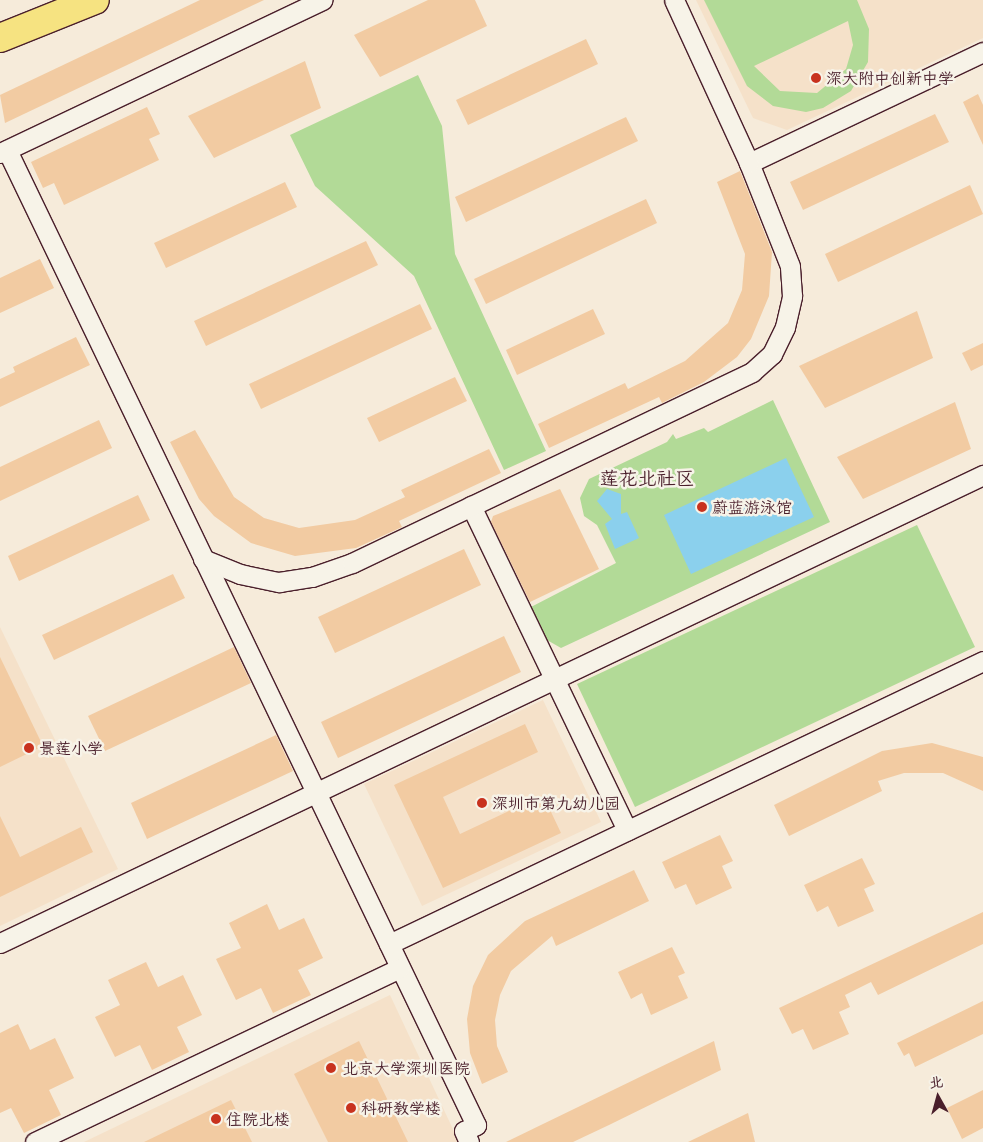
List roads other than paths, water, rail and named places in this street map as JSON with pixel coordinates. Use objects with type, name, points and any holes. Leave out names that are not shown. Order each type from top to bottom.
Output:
[{"type":"main road","points":[[0,38],[94,0]]},
{"type":"street","points":[[322,0],[4,152],[204,559],[476,1125],[464,1131],[469,1142]]},
{"type":"street","points":[[204,559],[240,574],[279,582],[312,577],[471,506],[752,372],[772,354],[785,327],[792,296],[790,266],[749,163],[674,0]]},
{"type":"street","points":[[749,163],[983,52]]},
{"type":"street","points":[[0,943],[983,475]]},
{"type":"street","points":[[471,506],[627,830]]},
{"type":"street","points":[[389,944],[983,661]]},
{"type":"street","points":[[35,1142],[400,968]]},
{"type":"water","points":[[786,458],[814,517],[691,574],[664,515]]},
{"type":"water","points":[[607,489],[621,494],[621,514],[627,512],[639,538],[615,549],[605,524],[612,519],[597,501]]},
{"type":"place","name":"深大附中创新中学","points":[[816,78]]},
{"type":"place","name":"蔚蓝游泳馆","points":[[702,507]]},
{"type":"place","name":"景莲小学","points":[[29,748]]},
{"type":"place","name":"深圳市第九幼儿园","points":[[482,803]]},
{"type":"place","name":"北京大学深圳医院","points":[[331,1068]]},
{"type":"place","name":"科研教学楼","points":[[351,1108]]},
{"type":"place","name":"住院北楼","points":[[216,1119]]},
{"type":"district","name":"莲花北社区","points":[[647,479]]}]
